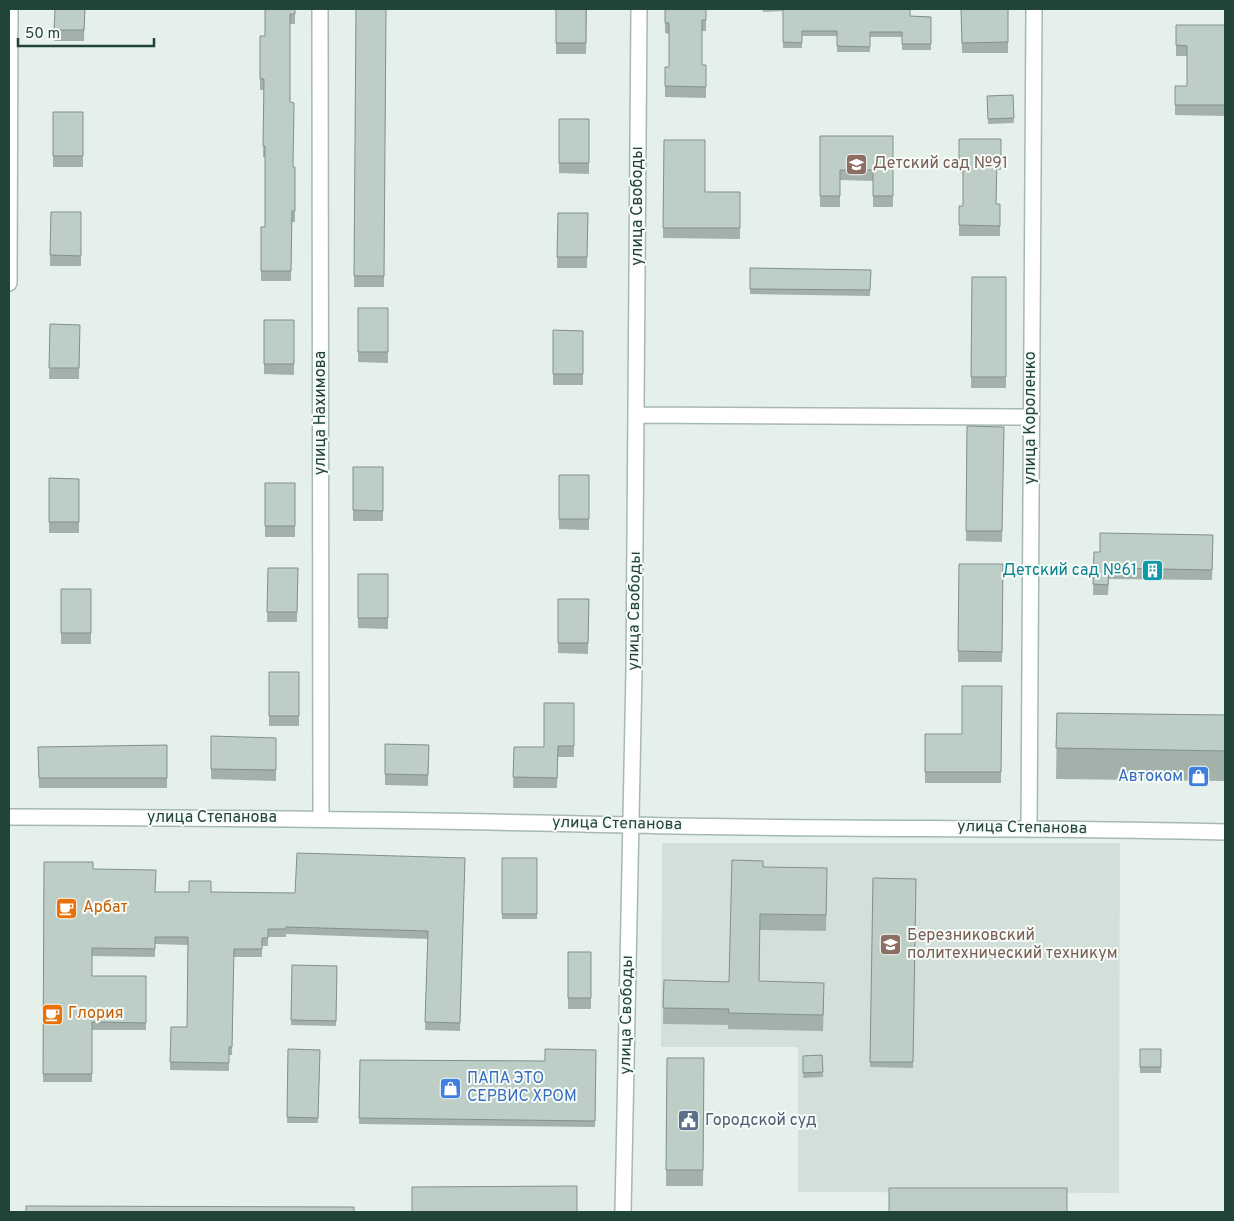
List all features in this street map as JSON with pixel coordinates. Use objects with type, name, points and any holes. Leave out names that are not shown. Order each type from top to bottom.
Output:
[{"type":"street","points":[[9,283],[10,9]]},
{"type":"street","name":"улица Нахимова","points":[[320,9],[321,818]]},
{"type":"street","name":"улица Свободы","points":[[622,1212],[632,825],[639,9]]},
{"type":"street","name":"улица Короленко","points":[[1029,828],[1034,9]]},
{"type":"street","points":[[637,415],[1031,417]]},
{"type":"street","name":"улица Степанова","points":[[9,818],[321,818],[632,825],[1029,828],[1225,832]]},
{"type":"shaded area","name":"Березниковский политехнический техникум","points":[[662,843],[1120,843],[1119,1193],[798,1192],[798,1047],[661,1047]]},
{"type":"building","points":[[55,9],[85,9],[84,30],[54,30]]},
{"type":"building","points":[[265,9],[295,9],[295,14],[290,14],[290,102],[294,103],[293,167],[295,167],[295,211],[292,211],[291,271],[261,271],[261,227],[265,227],[265,146],[263,146],[264,79],[260,79],[260,36],[265,36]]},
{"type":"building","points":[[356,9],[386,9],[384,276],[354,276]]},
{"type":"building","points":[[556,9],[586,9],[586,43],[556,43]]},
{"type":"building","points":[[665,9],[706,9],[706,20],[702,20],[702,65],[706,65],[706,87],[665,86],[665,67],[669,67],[669,23],[665,23]]},
{"type":"building","points":[[783,9],[910,9],[910,16],[931,17],[931,44],[902,44],[902,32],[870,32],[870,47],[837,46],[837,31],[802,31],[802,43],[783,42]]},
{"type":"building","points":[[961,9],[1008,9],[1008,42],[962,43]]},
{"type":"building","points":[[1176,25],[1225,25],[1225,105],[1175,105],[1175,86],[1187,86],[1187,46],[1176,45]]},
{"type":"building","points":[[1013,95],[1014,118],[988,119],[987,96]]},
{"type":"building","points":[[53,112],[83,112],[83,156],[53,156]]},
{"type":"building","points":[[559,119],[589,119],[589,163],[559,163]]},
{"type":"building","name":"Детский сад №91","points":[[820,136],[893,136],[893,196],[873,196],[873,170],[840,170],[840,196],[820,196]]},
{"type":"building","points":[[959,139],[1001,139],[1001,159],[997,159],[996,204],[1000,204],[1000,226],[959,225],[959,206],[963,206],[963,162],[959,162]]},
{"type":"building","points":[[664,140],[705,140],[705,192],[740,192],[740,228],[663,228]]},
{"type":"building","points":[[51,212],[81,212],[81,256],[50,255]]},
{"type":"building","points":[[558,213],[588,213],[587,257],[557,257]]},
{"type":"building","points":[[750,268],[871,270],[870,290],[750,289]]},
{"type":"building","points":[[972,277],[1006,277],[1006,377],[971,377]]},
{"type":"building","points":[[358,308],[388,308],[388,352],[358,352]]},
{"type":"building","points":[[264,320],[294,320],[294,364],[264,364]]},
{"type":"building","points":[[50,324],[80,325],[79,368],[49,368]]},
{"type":"building","points":[[553,330],[583,331],[583,374],[553,374]]},
{"type":"building","points":[[967,426],[1004,427],[1002,531],[966,531]]},
{"type":"building","points":[[353,467],[383,467],[383,511],[353,510]]},
{"type":"building","points":[[559,475],[589,475],[589,519],[559,519]]},
{"type":"building","points":[[49,478],[79,479],[79,522],[49,522]]},
{"type":"building","points":[[265,483],[295,483],[295,526],[265,526]]},
{"type":"building","name":"Детский сад №61","points":[[1100,533],[1213,535],[1212,570],[1109,568],[1108,585],[1093,584],[1094,552],[1100,552]]},
{"type":"building","points":[[959,564],[1003,564],[1002,652],[958,651]]},
{"type":"building","points":[[268,568],[298,568],[297,612],[267,612]]},
{"type":"building","points":[[358,574],[388,574],[388,618],[358,618]]},
{"type":"building","points":[[61,589],[91,589],[91,633],[61,633]]},
{"type":"building","points":[[558,599],[589,599],[588,643],[558,643]]},
{"type":"building","points":[[269,672],[299,672],[299,716],[269,716]]},
{"type":"building","points":[[962,686],[1002,686],[1001,772],[925,772],[925,734],[962,734]]},
{"type":"building","points":[[544,703],[574,703],[574,746],[558,746],[557,778],[513,777],[514,747],[544,747]]},
{"type":"building","points":[[1057,713],[1225,715],[1225,751],[1056,748]]},
{"type":"building","points":[[211,736],[276,738],[276,770],[211,769]]},
{"type":"building","points":[[385,744],[429,745],[428,775],[385,774]]},
{"type":"building","points":[[167,745],[167,778],[39,778],[38,747]]},
{"type":"building","points":[[297,853],[465,858],[460,1023],[425,1022],[428,931],[286,927],[286,929],[268,929],[268,938],[262,938],[262,949],[234,949],[232,1047],[229,1047],[229,1063],[170,1062],[171,1027],[187,1027],[188,937],[155,937],[155,949],[92,948],[92,976],[146,976],[146,1023],[92,1022],[92,1074],[43,1074],[44,862],[93,862],[93,869],[156,870],[155,892],[189,892],[189,881],[211,881],[211,892],[295,893]]},
{"type":"building","points":[[502,858],[537,858],[537,914],[502,914]]},
{"type":"building","points":[[732,860],[763,861],[763,867],[827,868],[826,915],[760,914],[759,981],[824,983],[823,1015],[728,1013],[729,1009],[663,1008],[664,980],[729,982]]},
{"type":"building","points":[[873,878],[916,879],[913,1062],[870,1062]]},
{"type":"building","points":[[568,952],[591,952],[591,998],[568,998]]},
{"type":"building","points":[[292,965],[337,966],[336,1021],[291,1020]]},
{"type":"building","points":[[288,1049],[320,1050],[318,1118],[287,1117]]},
{"type":"building","points":[[545,1049],[596,1050],[595,1121],[359,1118],[360,1060],[545,1061]]},
{"type":"building","points":[[1140,1049],[1161,1049],[1161,1067],[1140,1067]]},
{"type":"building","points":[[822,1055],[823,1072],[803,1073],[803,1056]]},
{"type":"building","points":[[667,1058],[704,1058],[703,1170],[666,1170]]},
{"type":"building","points":[[577,1186],[577,1212],[412,1212],[412,1187]]},
{"type":"building","points":[[889,1188],[1067,1188],[1067,1212],[889,1212]]},
{"type":"building","points":[[26,1206],[354,1207],[354,1212],[26,1212]]},
{"type":"place","name":"Детский сад №91","points":[[857,164]]},
{"type":"place","name":"Детский сад №61","points":[[1153,571]]},
{"type":"place","name":"Автоком","points":[[1199,777]]},
{"type":"place","name":"Арбат","points":[[67,908]]},
{"type":"place","name":"Березниковский политехнический техникум","points":[[891,945]]},
{"type":"place","name":"Глория","points":[[52,1014]]},
{"type":"place","name":"ПАПА ЭТО СЕРВИС ХРОМ","points":[[451,1088]]},
{"type":"place","name":"Городской суд","points":[[689,1121]]}]
